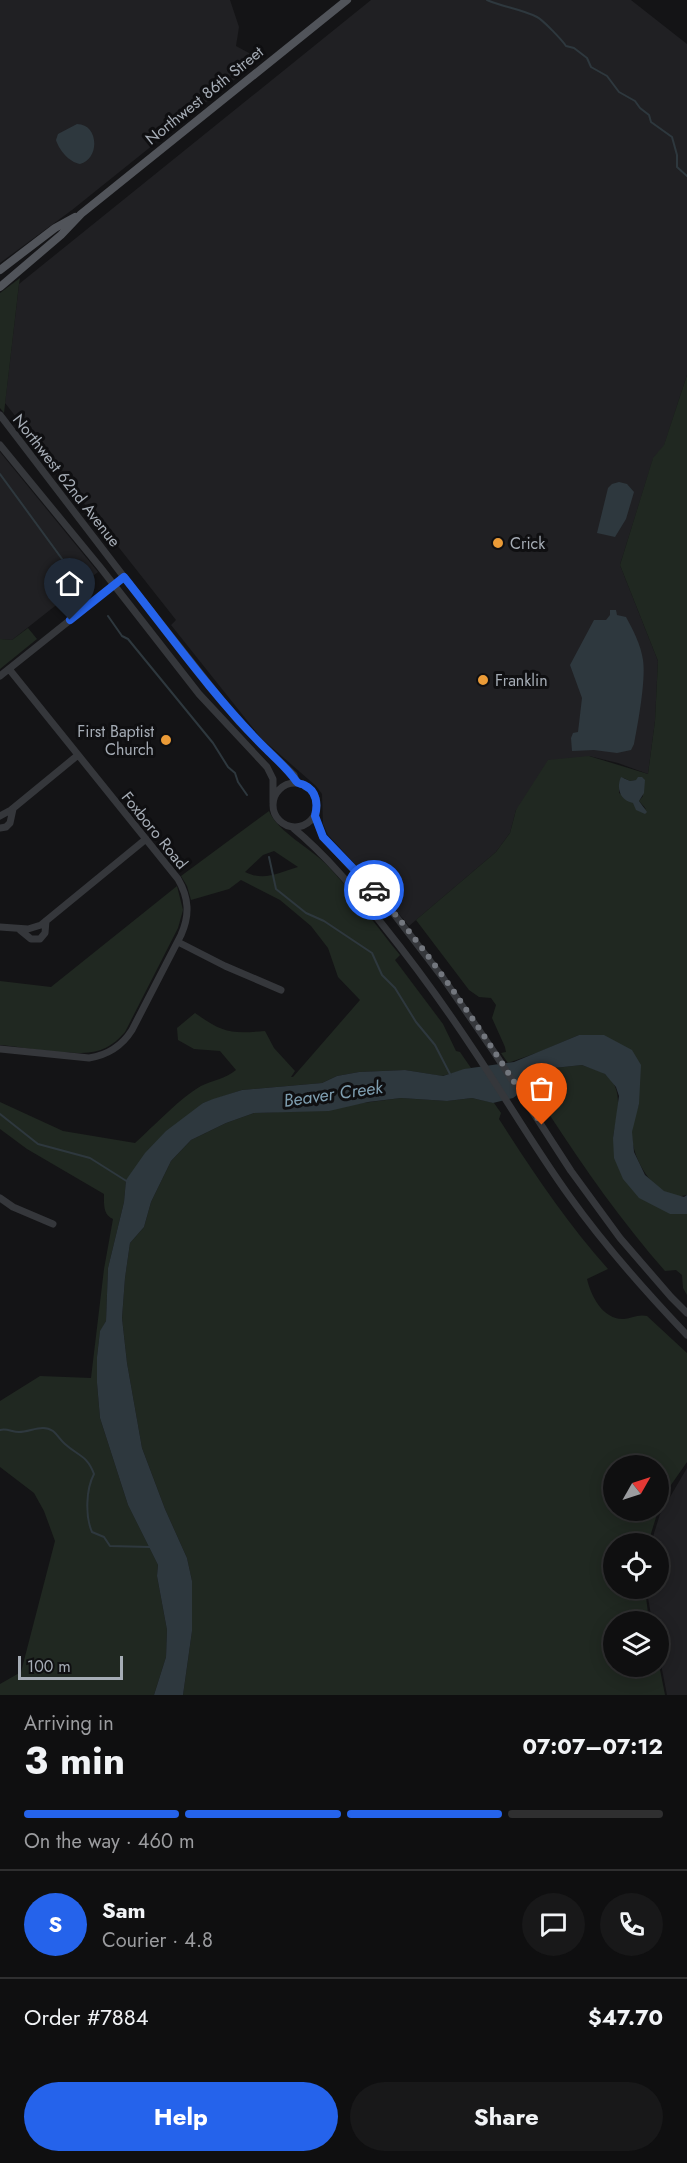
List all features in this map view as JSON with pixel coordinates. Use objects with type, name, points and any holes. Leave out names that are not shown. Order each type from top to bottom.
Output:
[{"type":"main road","name":"Northwest 86th Street","points":[[0,287],[61,236],[81,214],[347,0]]},
{"type":"main road","name":"Northwest 86th Street","points":[[0,270],[55,228],[81,214]]},
{"type":"street","name":"Northwest 62nd Avenue","points":[[0,415],[239,722],[287,769],[297,783]]},
{"type":"street","name":"Northwest 62nd Avenue","points":[[0,445],[199,694],[267,767],[273,779],[273,802]]},
{"type":"street","points":[[0,676],[124,577]]},
{"type":"street","name":"Foxboro Road","points":[[0,1049],[89,1058],[115,1049],[129,1035],[178,942],[187,915],[186,897],[178,879],[9,669]]},
{"type":"street","points":[[0,816],[13,809],[78,755]]},
{"type":"street","points":[[289,783],[297,783],[306,785],[312,791],[317,808],[315,816],[309,823],[301,827],[292,827],[284,825],[277,819],[273,811],[273,802],[275,794],[281,788],[289,783]]},
{"type":"street","points":[[0,828],[10,823],[13,809]]},
{"type":"street","points":[[315,816],[323,837],[391,910],[443,978],[571,1171],[620,1238],[670,1297],[687,1313]]},
{"type":"street","points":[[292,827],[317,849],[347,881],[437,996],[569,1196],[646,1293],[687,1335]]},
{"type":"street","points":[[0,927],[20,930],[35,928],[146,839]]},
{"type":"street","points":[[20,930],[31,939],[40,939],[45,933],[46,921]]},
{"type":"street","points":[[178,942],[225,966],[281,990]]},
{"type":"street","points":[[0,1198],[13,1207],[53,1224]]},
{"type":"shaded area","points":[[0,0],[230,0],[239,27],[236,46],[260,59],[72,210],[0,263]]},
{"type":"shaded area","points":[[371,0],[631,0],[687,44],[687,375],[664,446],[653,459],[620,565],[658,661],[655,721],[648,774],[589,756],[516,810],[510,833],[496,852],[409,926],[328,835],[323,824],[322,794],[316,786],[261,738],[171,625],[176,620],[5,403],[19,284]]},
{"type":"shaded area","points":[[20,278],[4,413],[0,408],[0,293]]},
{"type":"shaded area","points":[[687,375],[687,1195],[676,1196],[656,1186],[636,1154],[632,1128],[639,1104],[579,1035],[508,1063],[501,1053],[506,1052],[505,1047],[492,1018],[496,1005],[491,998],[479,997],[469,990],[416,920],[496,852],[510,833],[516,810],[548,760],[589,756],[648,774],[655,721],[658,661],[620,565],[653,458],[664,445]],"holes":[[[624,778],[630,781],[636,780],[643,796],[639,801],[646,809],[619,793],[619,784]]]},
{"type":"shaded area","points":[[0,452],[98,572],[12,640],[0,639]]},
{"type":"shaded area","points":[[28,628],[37,639],[0,669],[0,639],[12,640]]},
{"type":"shaded area","points":[[269,811],[279,826],[326,864],[355,897],[400,955],[395,960],[443,1024],[456,1051],[460,1052],[471,1068],[442,1076],[405,1070],[359,1072],[337,1076],[322,1083],[242,1090],[203,1103],[126,1180],[124,1202],[108,1268],[106,1321],[100,1332],[97,1383],[100,1418],[128,1505],[158,1565],[157,1576],[167,1630],[166,1657],[154,1695],[0,1695],[0,1684],[21,1672],[55,1541],[44,1511],[34,1493],[0,1467],[0,1401],[40,1376],[91,1378],[104,1269],[113,1219],[106,1212],[104,1194],[27,1149],[0,1129],[0,1102],[63,1131],[135,1143],[193,1091],[236,1070],[220,1051],[194,1049],[178,1040],[177,1028],[195,1013],[213,1025],[228,1031],[265,1031],[274,1048],[295,1071],[291,1077],[293,1077],[360,1000],[338,977],[328,948],[311,926],[280,900],[241,880],[229,889],[191,900],[181,876]],"holes":[[[274,851],[298,867],[266,876],[245,872],[263,855]]]},
{"type":"shaded area","points":[[177,886],[183,910],[178,928],[125,1032],[118,1039],[103,1049],[82,1053],[53,1052],[0,1045],[0,981],[51,987]]},
{"type":"shaded area","points":[[582,1065],[605,1074],[616,1088],[618,1104],[613,1138],[670,1214],[687,1214],[687,1295],[683,1288],[682,1275],[676,1270],[665,1271],[633,1233],[549,1114],[539,1109],[526,1089],[554,1068]]},
{"type":"shaded area","points":[[401,1098],[447,1101],[472,1098],[494,1103],[501,1113],[499,1119],[537,1177],[564,1215],[608,1269],[587,1279],[599,1306],[610,1316],[617,1318],[647,1316],[687,1353],[687,1462],[669,1488],[669,1455],[603,1455],[603,1521],[655,1521],[651,1533],[603,1533],[603,1599],[646,1599],[648,1611],[603,1611],[603,1677],[661,1677],[665,1695],[183,1695],[192,1631],[192,1581],[187,1558],[165,1509],[142,1448],[127,1363],[122,1318],[130,1243],[144,1227],[151,1202],[171,1161],[191,1140],[226,1123],[254,1113],[302,1111]]},
{"type":"shaded area","points":[[687,1468],[687,1695],[667,1695],[663,1677],[669,1677],[669,1611],[650,1611],[648,1599],[669,1599],[669,1533],[654,1533],[658,1521],[669,1521],[669,1499]]},
{"type":"water","points":[[77,124],[90,130],[94,142],[91,156],[80,164],[65,155],[56,140],[58,134]]},
{"type":"water","points":[[619,482],[627,484],[634,492],[626,519],[615,537],[597,533],[608,488]]},
{"type":"water","points":[[610,610],[616,610],[617,615],[626,617],[639,643],[643,660],[643,690],[634,744],[631,750],[617,753],[594,750],[572,751],[571,738],[573,733],[578,732],[582,698],[570,665],[594,620],[606,620],[610,615]]},
{"type":"water","points":[[621,777],[630,781],[638,777],[645,780],[644,793],[639,801],[647,812],[645,814],[636,810],[633,803],[622,797],[619,790]]},
{"type":"water","name":"Beaver Creek","points":[[579,1035],[604,1035],[632,1050],[641,1065],[639,1104],[632,1132],[634,1152],[645,1175],[664,1191],[684,1197],[687,1195],[687,1214],[670,1214],[639,1198],[623,1179],[614,1158],[613,1138],[619,1096],[616,1087],[605,1074],[582,1065],[554,1068],[513,1098],[493,1103],[472,1098],[447,1101],[401,1098],[368,1102],[329,1111],[254,1113],[226,1123],[191,1140],[171,1161],[151,1202],[144,1227],[130,1243],[122,1318],[127,1363],[142,1448],[165,1509],[187,1558],[192,1581],[192,1631],[183,1695],[154,1695],[166,1657],[167,1630],[157,1576],[158,1565],[128,1505],[100,1418],[97,1383],[100,1331],[106,1321],[108,1268],[124,1202],[126,1180],[145,1153],[166,1131],[203,1103],[213,1099],[242,1090],[322,1083],[337,1076],[359,1072],[405,1070],[443,1076],[464,1069],[514,1062]]},
{"type":"waterway","points":[[487,0],[537,17],[566,46],[574,48],[587,58],[591,67],[607,76],[619,92],[635,101],[649,115],[651,122],[672,137],[677,155],[677,167],[687,176]]},
{"type":"waterway","points":[[0,474],[84,589]]},
{"type":"waterway","points":[[108,616],[122,636],[128,639],[213,743],[228,767],[235,773],[247,795]]},
{"type":"waterway","points":[[269,857],[276,889],[306,913],[324,921],[372,953],[382,975],[395,988],[416,1022],[435,1045],[451,1076]]},
{"type":"waterway","points":[[0,1114],[38,1144],[90,1158],[128,1182]]},
{"type":"waterway","points":[[0,1430],[19,1432],[47,1428],[53,1431],[65,1444],[85,1459],[94,1474],[89,1487],[87,1503],[92,1532],[104,1537],[110,1546],[150,1547]]},
{"type":"way so far","points":[[374,890],[443,978],[542,1125]]},
{"type":"place","name":"Crick","points":[[498,543]]},
{"type":"place","name":"Franklin","points":[[483,680]]},
{"type":"place","name":"First Baptist Church","points":[[166,740]]},
{"type":"route","points":[[70,620],[124,577],[239,722],[294,776],[297,783],[306,785],[312,791],[316,799],[315,816],[323,837],[374,890]]}]
